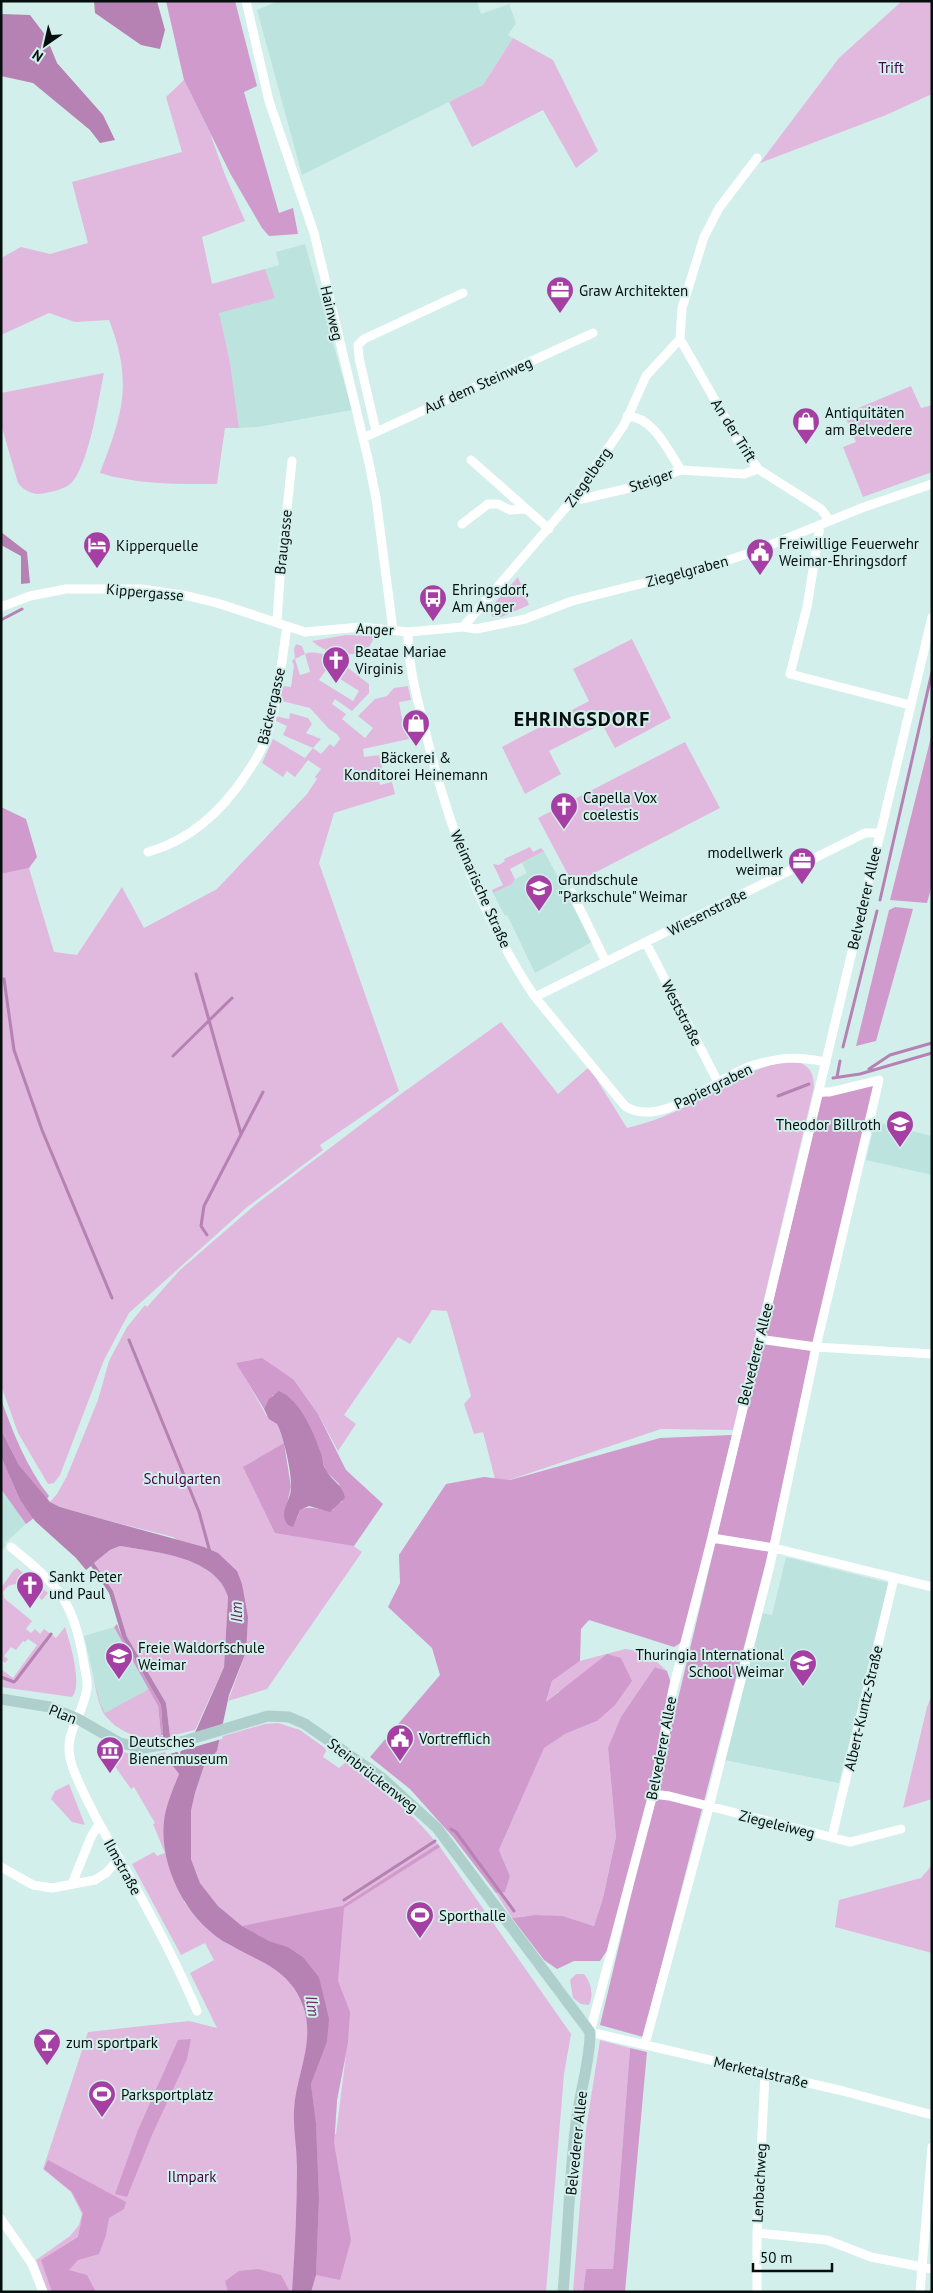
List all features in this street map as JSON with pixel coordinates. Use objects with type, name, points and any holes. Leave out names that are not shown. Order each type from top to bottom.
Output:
[{"type":"street","name":"Hainweg","points":[[246,1],[269,101],[314,233],[362,438],[376,498],[393,630]]},
{"type":"street","points":[[680,339],[682,308],[704,237],[719,208],[757,158]]},
{"type":"street","name":"Hainweg","points":[[376,431],[358,358],[358,345],[364,339],[464,293]]},
{"type":"street","name":"Auf dem Steinweg","points":[[362,438],[593,333]]},
{"type":"street","name":"Ziegelberg","points":[[463,627],[574,498],[624,425],[646,376],[680,339]]},
{"type":"street","name":"An der Trift","points":[[680,339],[740,444],[758,469],[821,509],[830,521]]},
{"type":"street","points":[[628,416],[638,417],[649,425],[659,436],[681,470]]},
{"type":"street","points":[[471,460],[549,528]]},
{"type":"street","name":"Braugasse","points":[[277,622],[292,461]]},
{"type":"street","name":"Steiger","points":[[574,498],[582,499],[634,487],[681,470],[744,474],[758,469]]},
{"type":"street","name":"Ziegelgraben","points":[[524,619],[572,601],[704,568],[753,552],[830,521],[932,484]]},
{"type":"street","points":[[462,524],[488,504],[498,504],[510,510],[525,509]]},
{"type":"street","points":[[820,526],[807,607],[790,674],[910,704]]},
{"type":"street","name":"Kippergasse","points":[[1,607],[30,596],[66,589],[142,589],[188,596],[288,626]]},
{"type":"street","name":"Belvederer Allee","points":[[563,2292],[572,2161],[579,2095],[590,2042],[590,2032],[653,1794],[673,1689],[712,1538],[932,617]]},
{"type":"street","name":"Anger","points":[[288,626],[306,632],[362,627],[408,632],[463,627],[476,629],[524,619]]},
{"type":"street","name":"Bäckergasse","points":[[148,852],[166,847],[191,833],[213,816],[236,790],[257,759],[267,736],[288,626]]},
{"type":"street","name":"Weimarische Straße","points":[[408,632],[417,696],[434,768],[473,878],[524,980],[616,1096],[631,1110]]},
{"type":"street","name":"Wiesenstraße","points":[[536,997],[865,833],[880,833]]},
{"type":"street","points":[[572,893],[606,962]]},
{"type":"street","name":"Weststraße","points":[[646,943],[718,1082]]},
{"type":"street","name":"Papiergraben","points":[[631,1110],[651,1113],[677,1104],[748,1067],[770,1061],[801,1057],[826,1062]]},
{"type":"street","points":[[645,2044],[709,1807],[774,1548],[816,1347],[879,1080],[830,1092],[819,1092]]},
{"type":"street","points":[[759,1339],[816,1347],[932,1354]]},
{"type":"street","points":[[712,1538],[774,1548],[932,1587]]},
{"type":"street","name":"Ilmstraße","points":[[11,1547],[56,1586],[74,1618],[87,1687],[78,1719],[69,1738],[69,1752],[74,1770],[99,1824],[198,2011]]},
{"type":"street","name":"Albert-Kuntz-Straße","points":[[832,1837],[894,1578]]},
{"type":"street","name":"Plan","points":[[1,1699],[50,1708],[78,1719],[120,1743]]},
{"type":"street","name":"Steinbrückenweg","points":[[120,1743],[143,1748],[156,1748],[268,1716],[289,1717],[327,1739],[382,1778],[447,1840],[590,2032]]},
{"type":"street","name":"Ziegeleiweg","points":[[653,1794],[850,1842],[901,1829]]},
{"type":"street","points":[[72,1884],[91,1837],[99,1824]]},
{"type":"street","points":[[1,1867],[33,1885],[52,1888],[95,1880],[106,1873],[119,1859]]},
{"type":"street","name":"Merketalstraße","points":[[590,2032],[843,2091],[932,2114]]},
{"type":"street","name":"Lenbachweg","points":[[757,2292],[756,2234],[765,2074]]},
{"type":"street","points":[[920,2292],[927,2269],[932,2147]]},
{"type":"street","points":[[1,2219],[32,2264],[44,2292]]},
{"type":"street","points":[[756,2234],[828,2240],[871,2256],[927,2269]]},
{"type":"shaded area","points":[[166,1],[235,1],[257,86],[244,92],[279,213],[293,208],[298,234],[269,236],[262,228],[230,173],[184,80]]},
{"type":"shaded area","points":[[278,1],[477,1],[481,14],[509,4],[516,23],[508,35],[513,38],[483,85],[302,175],[257,10]]},
{"type":"shaded area","points":[[305,244],[352,410],[258,427],[239,428],[230,362],[212,285],[279,265],[276,252]]},
{"type":"shaded area","points":[[932,733],[932,885],[927,903],[890,900]]},
{"type":"shaded area","points":[[1,807],[26,819],[37,857],[29,868],[1,874]]},
{"type":"shaded area","name":"Grundschule \"Parkschule\" Weimar","points":[[544,851],[592,942],[535,973],[507,915],[505,916],[493,893],[512,884],[515,879],[527,873],[522,863]]},
{"type":"shaded area","points":[[895,907],[913,909],[876,1041],[856,1046],[889,910]]},
{"type":"shaded area","points":[[876,1083],[811,1351],[768,1554],[643,2037],[600,2025],[822,1097]]},
{"type":"shaded area","name":"Theodor Billroth","points":[[875,1122],[932,1136],[932,1175],[866,1160]]},
{"type":"shaded area","points":[[262,1358],[294,1380],[318,1414],[346,1470],[383,1504],[354,1546],[275,1533],[243,1467],[284,1443],[291,1487],[287,1503],[297,1519],[300,1510],[305,1508],[333,1510],[336,1504],[342,1502],[339,1484],[326,1471],[311,1430],[292,1400],[273,1395],[264,1409],[236,1363]]},
{"type":"shaded area","points":[[1,1399],[21,1450],[49,1496],[47,1499],[19,1465],[1,1430]]},
{"type":"shaded area","points":[[732,1435],[682,1642],[674,1647],[589,1620],[581,1629],[580,1661],[552,1681],[546,1702],[607,1654],[621,1658],[632,1681],[615,1705],[597,1721],[565,1734],[544,1748],[499,1850],[510,1876],[505,1892],[496,1893],[453,1837],[410,1789],[370,1757],[440,1675],[432,1648],[388,1607],[400,1583],[399,1555],[446,1484],[484,1477],[510,1480],[660,1438]]},
{"type":"shaded area","points":[[1,1457],[20,1500],[34,1518],[26,1524],[1,1489]]},
{"type":"shaded area","points":[[1,1489],[26,1524],[5,1543],[6,1545],[3,1550],[1,1547]]},
{"type":"shaded area","name":"Thuringia International School Weimar","points":[[786,1557],[889,1583],[839,1783],[724,1760],[761,1613],[772,1615]]},
{"type":"shaded area","points":[[117,1624],[122,1637],[161,1705],[163,1735],[161,1735],[158,1706],[114,1627]]},
{"type":"shaded area","name":"Freie Waldorfschule Weimar","points":[[114,1627],[158,1706],[150,1739],[131,1735],[120,1728],[104,1715],[100,1705],[84,1636]]},
{"type":"shaded area","points":[[655,1667],[667,1671],[673,1689],[653,1794],[608,1949],[600,1961],[574,1961],[557,1969],[544,1960],[512,1918],[535,1915],[562,1916],[594,1926],[603,1898],[616,1837],[608,1748],[621,1717]]},
{"type":"shaded area","points":[[438,1844],[440,1847],[344,1908],[338,1981],[350,2012],[348,2042],[337,2100],[334,2143],[351,2240],[340,2280],[316,2275],[319,2198],[316,2123],[311,2084],[327,2042],[328,2019],[319,1977],[303,1957],[288,1947],[269,1941],[242,1926],[342,1906]]},
{"type":"shaded area","points":[[191,2039],[187,2059],[152,2135],[127,2197],[115,2194],[138,2130],[178,2040]]},
{"type":"shaded area","points":[[630,2048],[647,2052],[625,2292],[583,2292],[586,2269],[613,2269]]},
{"type":"shaded area","points":[[48,2160],[126,2202],[124,2209],[109,2218],[106,2235],[99,2254],[78,2260],[69,2270],[87,2275],[96,2292],[52,2292],[41,2260],[78,2237],[83,2213],[72,2192],[44,2169]]},
{"type":"shaded area","points":[[258,2269],[281,2275],[290,2292],[228,2291],[225,2281],[239,2271]]},
{"type":"green space","name":"Trift","points":[[902,1],[932,1],[932,94],[886,115],[760,163],[839,58]]},
{"type":"green space","points":[[513,38],[553,60],[598,151],[576,168],[543,110],[472,147],[449,102],[483,85]]},
{"type":"green space","points":[[184,80],[210,133],[225,175],[245,221],[202,237],[212,284],[265,269],[275,298],[219,313],[230,362],[239,428],[225,428],[217,484],[144,482],[100,473],[119,415],[123,380],[121,362],[109,320],[75,322],[49,313],[1,335],[1,258],[21,247],[50,254],[88,243],[72,182],[182,152],[166,97]]},
{"type":"green space","points":[[104,373],[89,445],[73,481],[64,488],[45,493],[37,494],[23,488],[18,483],[1,424],[1,393]]},
{"type":"green space","points":[[911,386],[921,408],[932,405],[932,472],[863,497],[843,447],[856,442],[844,414]]},
{"type":"green space","points":[[518,577],[529,605],[501,617],[493,617],[489,611],[491,607]]},
{"type":"green space","points":[[346,635],[375,636],[366,653],[359,654],[331,652],[312,641]]},
{"type":"green space","points":[[632,639],[671,718],[615,748],[602,724],[549,751],[561,774],[525,794],[502,747],[589,701],[573,669]]},
{"type":"green space","points":[[296,644],[302,646],[305,654],[295,659],[294,649]]},
{"type":"green space","points":[[313,652],[321,654],[347,667],[369,684],[369,693],[352,711],[335,699],[332,704],[346,714],[342,719],[365,738],[373,728],[358,716],[375,699],[387,696],[394,688],[408,686],[411,700],[399,702],[404,730],[416,728],[418,737],[363,749],[364,757],[379,755],[383,771],[389,770],[389,772],[377,775],[380,785],[392,782],[395,794],[334,813],[319,863],[399,1091],[320,1145],[323,1150],[246,1208],[129,1313],[104,1360],[60,1475],[54,1483],[48,1484],[18,1433],[1,1385],[1,874],[29,868],[54,952],[77,955],[122,887],[144,928],[217,889],[307,794],[321,769],[308,760],[295,777],[287,771],[283,777],[262,763],[273,739],[305,758],[313,748],[321,754],[330,744],[334,747],[340,739],[310,708],[278,700],[282,686],[291,687],[294,666],[292,660],[295,659],[300,675],[310,672],[305,654]],"holes":[[[326,670],[359,691],[353,701],[319,680]]]},
{"type":"green space","points":[[290,713],[308,718],[312,724],[306,733],[321,739],[313,748],[283,735],[287,726],[274,720],[275,716],[289,719]]},
{"type":"green space","points":[[685,742],[720,808],[573,884],[538,818]]},
{"type":"green space","points":[[530,847],[533,852],[541,848],[544,851],[510,869],[515,879],[512,884],[493,893],[492,890],[503,885],[493,864],[499,865],[505,861],[504,859]]},
{"type":"green space","name":"Schulgarten","points":[[501,1022],[558,1094],[589,1067],[627,1128],[673,1113],[745,1075],[765,1067],[784,1062],[799,1063],[810,1070],[814,1087],[733,1430],[661,1429],[509,1480],[495,1479],[483,1432],[474,1434],[464,1404],[471,1396],[447,1311],[432,1310],[410,1344],[398,1337],[344,1415],[356,1424],[338,1451],[318,1414],[294,1380],[237,1363],[266,1415],[277,1424],[284,1443],[244,1467],[362,1552],[267,1689],[228,1701],[246,1652],[242,1584],[173,1537],[102,1519],[60,1507],[50,1502],[67,1476],[98,1400],[109,1361],[127,1327],[145,1305],[147,1307],[180,1270],[255,1205],[401,1094]]},
{"type":"green space","points":[[120,1546],[167,1554],[198,1565],[211,1573],[222,1584],[228,1597],[224,1667],[195,1730],[170,1736],[166,1703],[127,1637],[113,1591],[94,1563],[110,1550]]},
{"type":"green space","points":[[17,1568],[48,1593],[42,1600],[24,1585],[21,1589],[15,1584],[8,1586],[3,1592],[4,1598],[32,1621],[26,1629],[31,1633],[35,1629],[40,1634],[44,1629],[56,1638],[65,1627],[76,1674],[75,1691],[72,1697],[1,1687],[1,1669],[13,1678],[37,1645],[28,1639],[25,1642],[23,1641],[16,1650],[11,1647],[4,1656],[8,1659],[5,1663],[1,1660],[1,1588]]},
{"type":"green space","points":[[625,1649],[646,1652],[667,1671],[655,1667],[608,1748],[616,1837],[603,1898],[594,1926],[554,1916],[512,1918],[496,1893],[505,1892],[510,1876],[499,1850],[544,1747],[565,1734],[597,1721],[559,1691],[546,1703],[552,1681],[580,1661]]},
{"type":"green space","points":[[92,1671],[100,1703],[105,1713],[149,1689],[158,1706],[161,1735],[163,1737],[154,1738],[135,1735],[126,1732],[110,1721],[104,1714],[97,1697]]},
{"type":"green space","points":[[932,1695],[932,1799],[903,1808],[927,1707]]},
{"type":"green space","name":"Ilmpark","points":[[278,1723],[300,1730],[325,1748],[326,1751],[323,1757],[339,1768],[346,1762],[384,1791],[419,1823],[440,1847],[571,2034],[564,2074],[546,2292],[48,2292],[36,2260],[70,2236],[79,2225],[82,2214],[71,2192],[43,2169],[88,2032],[189,2021],[217,2028],[190,1973],[214,1960],[205,1943],[181,1955],[132,1864],[154,1852],[157,1856],[165,1853],[153,1824],[155,1823],[134,1787],[131,1789],[107,1755],[109,1754],[113,1757],[117,1753],[108,1746],[144,1756],[168,1751],[172,1765],[179,1774],[171,1795],[184,1902],[204,1925],[229,1945],[247,1952],[274,1968],[291,1982],[303,2005],[309,2029],[305,2058],[297,2088],[328,2018],[242,1926],[218,1906],[200,1883],[191,1859],[191,1811],[204,1766],[217,1751],[220,1737],[265,1724]],"holes":[[[346,2055],[336,2134],[337,2100]]]},
{"type":"green space","points":[[69,1784],[85,1825],[72,1822],[51,1799],[55,1791]]},
{"type":"green space","points":[[932,1865],[932,1953],[835,1927],[839,1900],[921,1878]]},
{"type":"green space","points":[[576,1974],[584,1974],[588,1981],[591,1989],[589,2005],[581,2004],[573,1998],[570,1980]]},
{"type":"green space","points":[[600,2040],[630,2048],[613,2270],[586,2269],[583,2292],[573,2292],[586,2129]]},
{"type":"water","points":[[94,1],[157,1],[165,30],[160,49],[141,45],[95,13]]},
{"type":"water","points":[[1,14],[30,15],[46,36],[57,63],[103,115],[115,140],[100,143],[90,130],[33,83],[1,76]]},
{"type":"water","points":[[1,532],[27,552],[30,583],[21,584],[21,556],[1,545]]},
{"type":"water","points":[[279,1391],[293,1401],[305,1417],[321,1453],[325,1468],[328,1474],[340,1486],[345,1498],[330,1512],[309,1506],[300,1510],[293,1527],[288,1525],[284,1516],[291,1489],[285,1446],[277,1424],[269,1419],[264,1409],[269,1399]]},
{"type":"water","name":"Ilm","points":[[1,1430],[19,1465],[50,1502],[60,1507],[204,1547],[218,1553],[237,1571],[242,1584],[248,1617],[246,1652],[229,1695],[217,1751],[204,1766],[195,1793],[191,1811],[191,1859],[200,1883],[218,1906],[242,1926],[269,1941],[288,1947],[303,1957],[319,1977],[329,2019],[327,2042],[311,2084],[316,2123],[319,2198],[316,2275],[311,2292],[292,2292],[297,2182],[294,2110],[307,2032],[303,2006],[297,1993],[282,1975],[215,1935],[201,1923],[179,1892],[166,1857],[164,1821],[166,1809],[179,1774],[172,1765],[163,1737],[161,1705],[122,1637],[109,1593],[91,1566],[86,1570],[76,1558],[35,1521],[20,1500],[1,1457]],"holes":[[[120,1546],[167,1554],[198,1565],[211,1573],[222,1584],[228,1597],[224,1667],[194,1735],[180,1752],[181,1759],[170,1736],[166,1703],[127,1637],[113,1591],[94,1563],[110,1550]]]},
{"type":"pier","points":[[226,1722],[222,1739],[166,1755],[162,1741],[174,1739],[178,1750],[182,1744]]},
{"type":"waterway","points":[[1,620],[22,609]]},
{"type":"waterway","points":[[880,900],[932,672]]},
{"type":"waterway","points":[[843,1047],[877,911]]},
{"type":"waterway","points":[[196,974],[241,1134]]},
{"type":"waterway","points":[[4,979],[14,1050],[42,1130],[112,1298]]},
{"type":"waterway","points":[[173,1056],[232,998]]},
{"type":"waterway","points":[[869,1069],[890,1055],[932,1043]]},
{"type":"waterway","points":[[833,1078],[860,1074],[932,1053]]},
{"type":"waterway","points":[[837,1077],[840,1061]]},
{"type":"waterway","points":[[778,1096],[809,1084]]},
{"type":"waterway","points":[[207,1235],[201,1226],[204,1206],[263,1092]]},
{"type":"waterway","points":[[129,1340],[199,1512],[210,1552]]},
{"type":"waterway","points":[[1,1677],[14,1682],[51,1634]]},
{"type":"waterway","points":[[451,1829],[456,1832],[514,1911]]},
{"type":"waterway","points":[[344,1900],[435,1841]]},
{"type":"place","name":"Graw Architekten","points":[[560,314]]},
{"type":"place","name":"Antiquitäten am Belvedere","points":[[806,445]]},
{"type":"place","name":"Kipperquelle","points":[[97,569]]},
{"type":"place","name":"Freiwillige Feuerwehr Weimar-Ehringsdorf","points":[[760,576]]},
{"type":"place","name":"Ehringsdorf, Am Anger","points":[[433,622]]},
{"type":"place","name":"Beatae Mariae Virginis","points":[[336,684]]},
{"type":"place","name":"Bäckerei & Konditorei Heinemann","points":[[416,747]]},
{"type":"place","name":"Capella Vox coelestis","points":[[564,830]]},
{"type":"place","name":"modellwerk weimar","points":[[802,885]]},
{"type":"place","name":"Grundschule \"Parkschule\" Weimar","points":[[539,912]]},
{"type":"place","name":"Theodor Billroth","points":[[900,1148]]},
{"type":"place","name":"Sankt Peter und Paul","points":[[30,1609]]},
{"type":"place","name":"Freie Waldorfschule Weimar","points":[[119,1680]]},
{"type":"place","name":"Thuringia International School Weimar","points":[[803,1687]]},
{"type":"place","name":"Vortrefflich","points":[[400,1762]]},
{"type":"place","name":"Deutsches Bienenmuseum","points":[[110,1774]]},
{"type":"place","name":"Sporthalle","points":[[420,1939]]},
{"type":"place","name":"zum sportpark","points":[[47,2066]]},
{"type":"place","name":"Parksportplatz","points":[[102,2118]]},
{"type":"district","name":"EHRINGSDORF","points":[[582,719]]}]
